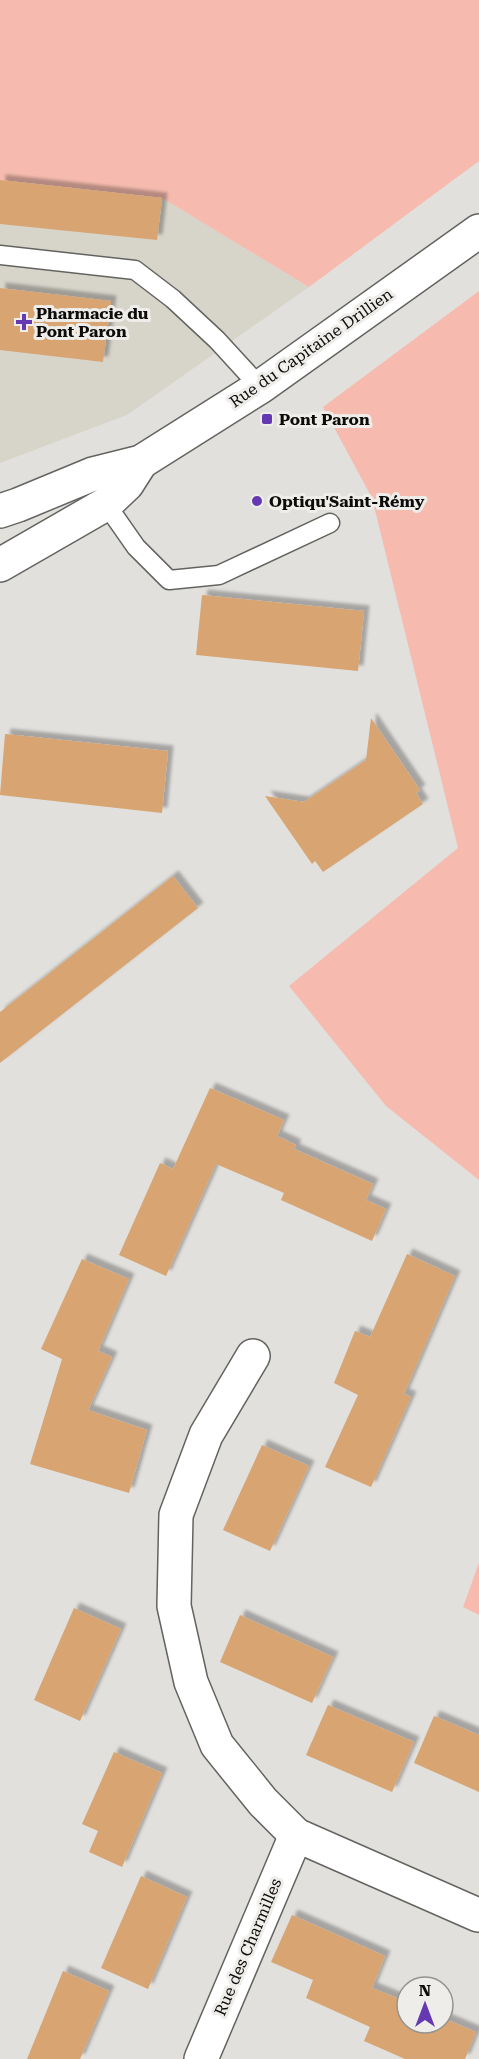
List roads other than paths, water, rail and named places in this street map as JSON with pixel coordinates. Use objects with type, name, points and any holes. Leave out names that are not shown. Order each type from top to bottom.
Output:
[{"type":"street","name":"Rue du Capitaine Drillien","points":[[141,462],[260,387],[479,231]]},
{"type":"street","points":[[0,565],[106,504],[127,484],[141,462]]},
{"type":"street","points":[[0,511],[93,474],[141,462]]},
{"type":"street","points":[[253,1356],[206,1435],[176,1515],[174,1606],[191,1682],[217,1745],[263,1802],[296,1835],[477,1915]]},
{"type":"street","name":"Rue des Charmilles","points":[[201,2059],[296,1835]]},
{"type":"lane","points":[[0,255],[135,270],[173,299],[217,340],[260,387]]},
{"type":"lane","points":[[106,504],[136,547],[169,580],[219,575],[330,523]]},
{"type":"place","name":"Pharmacie du Pont Paron","points":[[24,322]]},
{"type":"place","name":"Pont Paron","points":[[267,419]]},
{"type":"place","name":"Optiqu'Saint-Rémy","points":[[257,501]]}]
